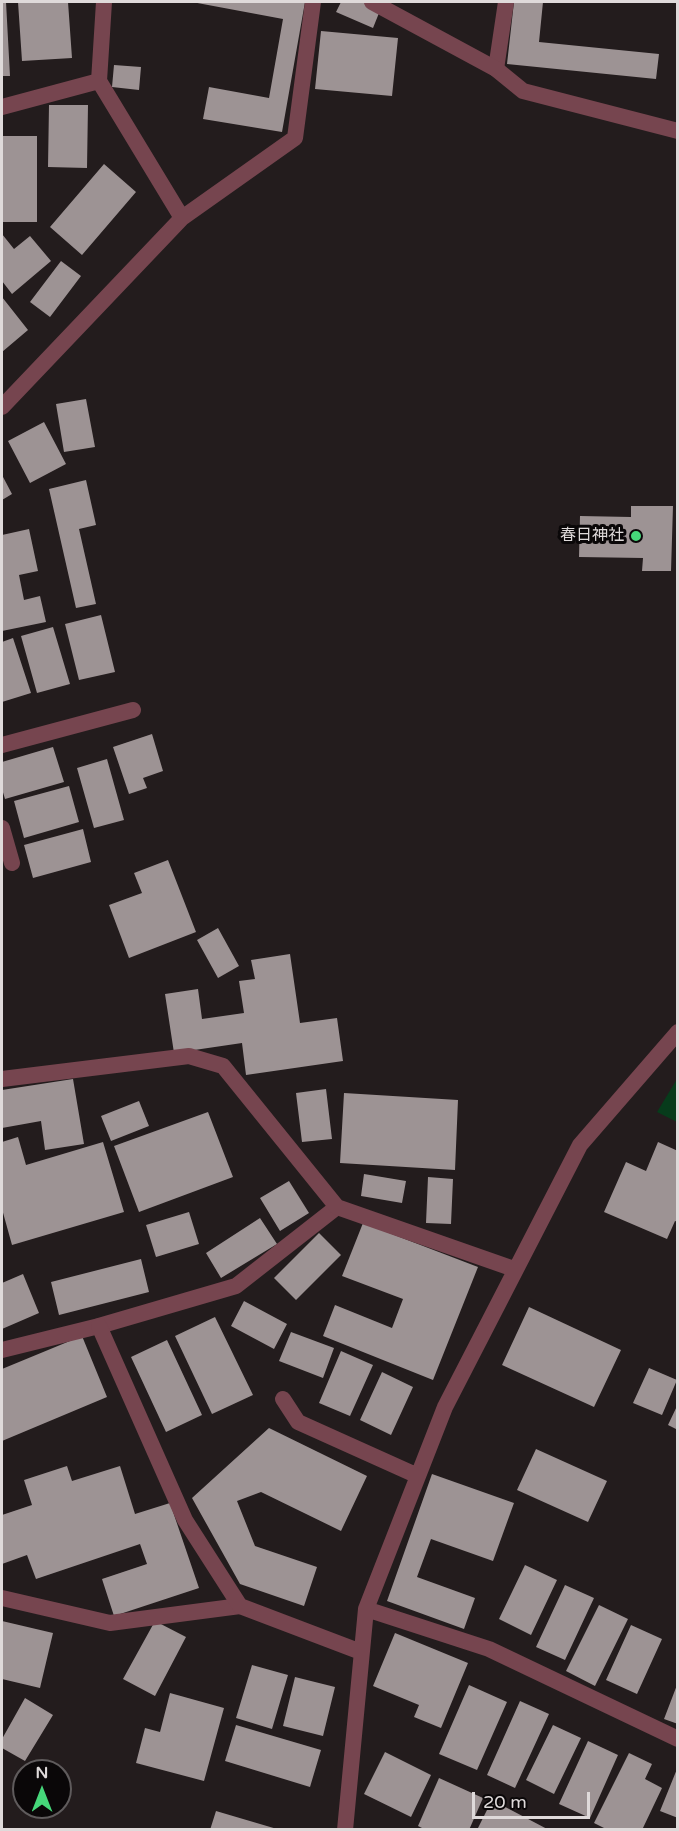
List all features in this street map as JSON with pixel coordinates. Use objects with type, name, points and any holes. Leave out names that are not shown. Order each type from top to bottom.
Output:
[{"type":"street","points":[[104,2],[99,81],[182,218]]},
{"type":"street","points":[[2,407],[182,218],[295,138],[313,2]]},
{"type":"street","points":[[372,2],[496,69],[524,91],[678,131]]},
{"type":"street","points":[[496,69],[506,2]]},
{"type":"street","points":[[2,107],[99,81]]},
{"type":"street","points":[[2,745],[133,710]]},
{"type":"street","points":[[2,828],[12,863]]},
{"type":"street","points":[[345,1830],[366,1609],[445,1407],[514,1269],[580,1145],[678,1032]]},
{"type":"street","points":[[2,1079],[189,1056],[223,1066],[338,1208],[514,1269]]},
{"type":"street","points":[[2,1350],[99,1326],[236,1286],[338,1208]]},
{"type":"street","points":[[99,1326],[185,1520],[240,1606]]},
{"type":"street","points":[[283,1399],[298,1422],[418,1476]]},
{"type":"street","points":[[2,1598],[110,1623],[240,1606],[361,1652]]},
{"type":"street","points":[[366,1609],[489,1649],[678,1739]]},
{"type":"green space","points":[[677,1079],[678,1122],[657,1112]]},
{"type":"building","points":[[2,2],[6,2],[10,76],[2,76]]},
{"type":"building","points":[[18,2],[68,2],[72,58],[22,61]]},
{"type":"building","points":[[192,2],[305,2],[282,132],[203,119],[209,87],[269,98],[283,19]]},
{"type":"building","points":[[341,2],[365,2],[381,8],[373,28],[336,12]]},
{"type":"building","points":[[514,2],[543,2],[539,42],[659,54],[656,79],[507,64]]},
{"type":"building","points":[[321,31],[398,38],[392,96],[315,89]]},
{"type":"building","points":[[114,65],[141,67],[139,90],[112,87]]},
{"type":"building","points":[[49,105],[88,105],[87,168],[48,167]]},
{"type":"building","points":[[2,136],[37,136],[37,222],[2,222]]},
{"type":"building","points":[[104,164],[136,192],[82,255],[50,227]]},
{"type":"building","points":[[2,234],[14,249],[30,236],[51,261],[12,294],[2,281]]},
{"type":"building","points":[[61,261],[81,276],[50,317],[30,302]]},
{"type":"building","points":[[2,297],[28,330],[2,352]]},
{"type":"building","points":[[86,399],[95,447],[64,452],[56,404]]},
{"type":"building","points":[[44,422],[66,464],[30,483],[8,441]]},
{"type":"building","points":[[2,475],[12,494],[2,500]]},
{"type":"building","points":[[86,480],[96,525],[79,529],[96,604],[76,608],[49,489]]},
{"type":"building","points":[[631,506],[673,506],[671,571],[642,571],[643,558],[579,557],[580,516],[631,517]]},
{"type":"building","points":[[29,529],[38,571],[19,575],[24,600],[40,596],[46,622],[2,631],[2,535]]},
{"type":"building","points":[[101,615],[115,672],[79,680],[65,624]]},
{"type":"building","points":[[53,627],[70,684],[37,693],[21,636]]},
{"type":"building","points":[[13,638],[31,693],[2,702],[2,642]]},
{"type":"building","points":[[152,734],[163,771],[143,778],[147,788],[129,794],[113,747]]},
{"type":"building","points":[[53,747],[64,782],[5,799],[2,789],[2,762]]},
{"type":"building","points":[[107,759],[124,820],[94,828],[77,768]]},
{"type":"building","points":[[69,786],[79,822],[24,838],[14,801]]},
{"type":"building","points":[[83,829],[91,862],[33,878],[24,845]]},
{"type":"building","points":[[168,860],[196,932],[129,958],[109,905],[142,893],[134,873]]},
{"type":"building","points":[[218,928],[239,966],[218,978],[197,940]]},
{"type":"building","points":[[290,954],[300,1023],[337,1018],[343,1061],[246,1075],[242,1043],[174,1053],[165,994],[198,989],[202,1019],[244,1013],[239,981],[255,979],[251,960]]},
{"type":"building","points":[[73,1079],[84,1144],[45,1150],[41,1121],[2,1128],[2,1090]]},
{"type":"building","points":[[326,1089],[332,1139],[302,1142],[296,1093]]},
{"type":"building","points":[[344,1093],[458,1100],[455,1170],[340,1163]]},
{"type":"building","points":[[139,1101],[149,1126],[111,1141],[101,1116]]},
{"type":"building","points":[[208,1112],[233,1177],[139,1212],[114,1146]]},
{"type":"building","points":[[18,1137],[26,1165],[103,1142],[124,1212],[12,1245],[2,1209],[2,1142]]},
{"type":"building","points":[[658,1142],[678,1151],[678,1222],[675,1221],[667,1239],[604,1212],[626,1162],[646,1171]]},
{"type":"building","points":[[364,1174],[406,1181],[402,1203],[361,1196]]},
{"type":"building","points":[[428,1177],[453,1179],[451,1224],[426,1223]]},
{"type":"building","points":[[289,1181],[309,1213],[280,1231],[260,1198]]},
{"type":"building","points":[[189,1212],[199,1244],[156,1257],[146,1225]]},
{"type":"building","points":[[260,1218],[277,1244],[221,1278],[206,1253]]},
{"type":"building","points":[[363,1223],[478,1267],[433,1380],[323,1336],[335,1305],[392,1328],[403,1299],[342,1276]]},
{"type":"building","points":[[319,1233],[341,1255],[296,1300],[274,1278]]},
{"type":"building","points":[[141,1259],[149,1292],[59,1315],[51,1282]]},
{"type":"building","points":[[23,1274],[39,1313],[2,1329],[2,1283]]},
{"type":"building","points":[[244,1301],[287,1324],[274,1349],[231,1326]]},
{"type":"building","points":[[529,1307],[621,1350],[594,1407],[502,1365]]},
{"type":"building","points":[[215,1317],[253,1395],[212,1414],[175,1336]]},
{"type":"building","points":[[291,1332],[334,1348],[323,1378],[279,1361]]},
{"type":"building","points":[[82,1336],[107,1397],[2,1441],[2,1369]]},
{"type":"building","points":[[167,1340],[202,1415],[166,1432],[131,1357]]},
{"type":"building","points":[[341,1351],[373,1365],[350,1416],[319,1403]]},
{"type":"building","points":[[649,1368],[677,1380],[662,1415],[633,1403]]},
{"type":"building","points":[[382,1372],[413,1387],[391,1435],[360,1420]]},
{"type":"building","points":[[678,1404],[678,1430],[668,1425]]},
{"type":"building","points":[[269,1428],[367,1476],[341,1531],[261,1492],[237,1501],[255,1546],[317,1567],[304,1606],[240,1584],[192,1498]]},
{"type":"building","points":[[536,1449],[607,1481],[588,1522],[517,1490]]},
{"type":"building","points":[[67,1466],[72,1481],[120,1466],[135,1514],[170,1503],[199,1588],[114,1616],[102,1579],[147,1564],[140,1544],[36,1579],[27,1555],[2,1564],[2,1515],[32,1505],[24,1480]]},
{"type":"building","points":[[432,1474],[514,1503],[493,1561],[431,1539],[417,1577],[475,1598],[464,1629],[387,1601]]},
{"type":"building","points":[[525,1565],[557,1580],[531,1635],[499,1619]]},
{"type":"building","points":[[565,1585],[594,1598],[565,1660],[536,1647]]},
{"type":"building","points":[[599,1605],[628,1619],[595,1686],[566,1671]]},
{"type":"building","points":[[2,1621],[53,1633],[40,1688],[2,1679]]},
{"type":"building","points":[[155,1621],[186,1637],[155,1696],[123,1679]]},
{"type":"building","points":[[631,1625],[662,1639],[637,1694],[606,1680]]},
{"type":"building","points":[[395,1633],[468,1663],[441,1728],[414,1717],[419,1705],[373,1686]]},
{"type":"building","points":[[252,1665],[288,1675],[272,1729],[236,1718]]},
{"type":"building","points":[[295,1677],[335,1687],[323,1736],[283,1726]]},
{"type":"building","points":[[469,1685],[507,1702],[477,1770],[439,1754]]},
{"type":"building","points":[[678,1685],[678,1724],[664,1719]]},
{"type":"building","points":[[170,1693],[224,1708],[204,1781],[136,1763],[145,1728],[160,1732]]},
{"type":"building","points":[[25,1698],[53,1715],[26,1759],[21,1759],[2,1748],[2,1739]]},
{"type":"building","points":[[520,1701],[549,1714],[515,1788],[487,1775]]},
{"type":"building","points":[[236,1725],[321,1750],[310,1787],[225,1761]]},
{"type":"building","points":[[553,1725],[581,1738],[554,1794],[526,1780]]},
{"type":"building","points":[[588,1741],[618,1755],[590,1818],[559,1804]]},
{"type":"building","points":[[385,1752],[431,1775],[411,1817],[364,1794]]},
{"type":"building","points":[[629,1753],[652,1764],[645,1779],[662,1788],[642,1830],[608,1830],[594,1823]]},
{"type":"building","points":[[678,1769],[678,1818],[660,1811]]},
{"type":"building","points":[[439,1778],[483,1798],[469,1830],[426,1830],[418,1826]]},
{"type":"building","points":[[492,1800],[549,1830],[477,1830]]},
{"type":"building","points":[[216,1811],[277,1829],[277,1830],[210,1830]]},
{"type":"place","name":"春日神社","points":[[636,536]]}]
